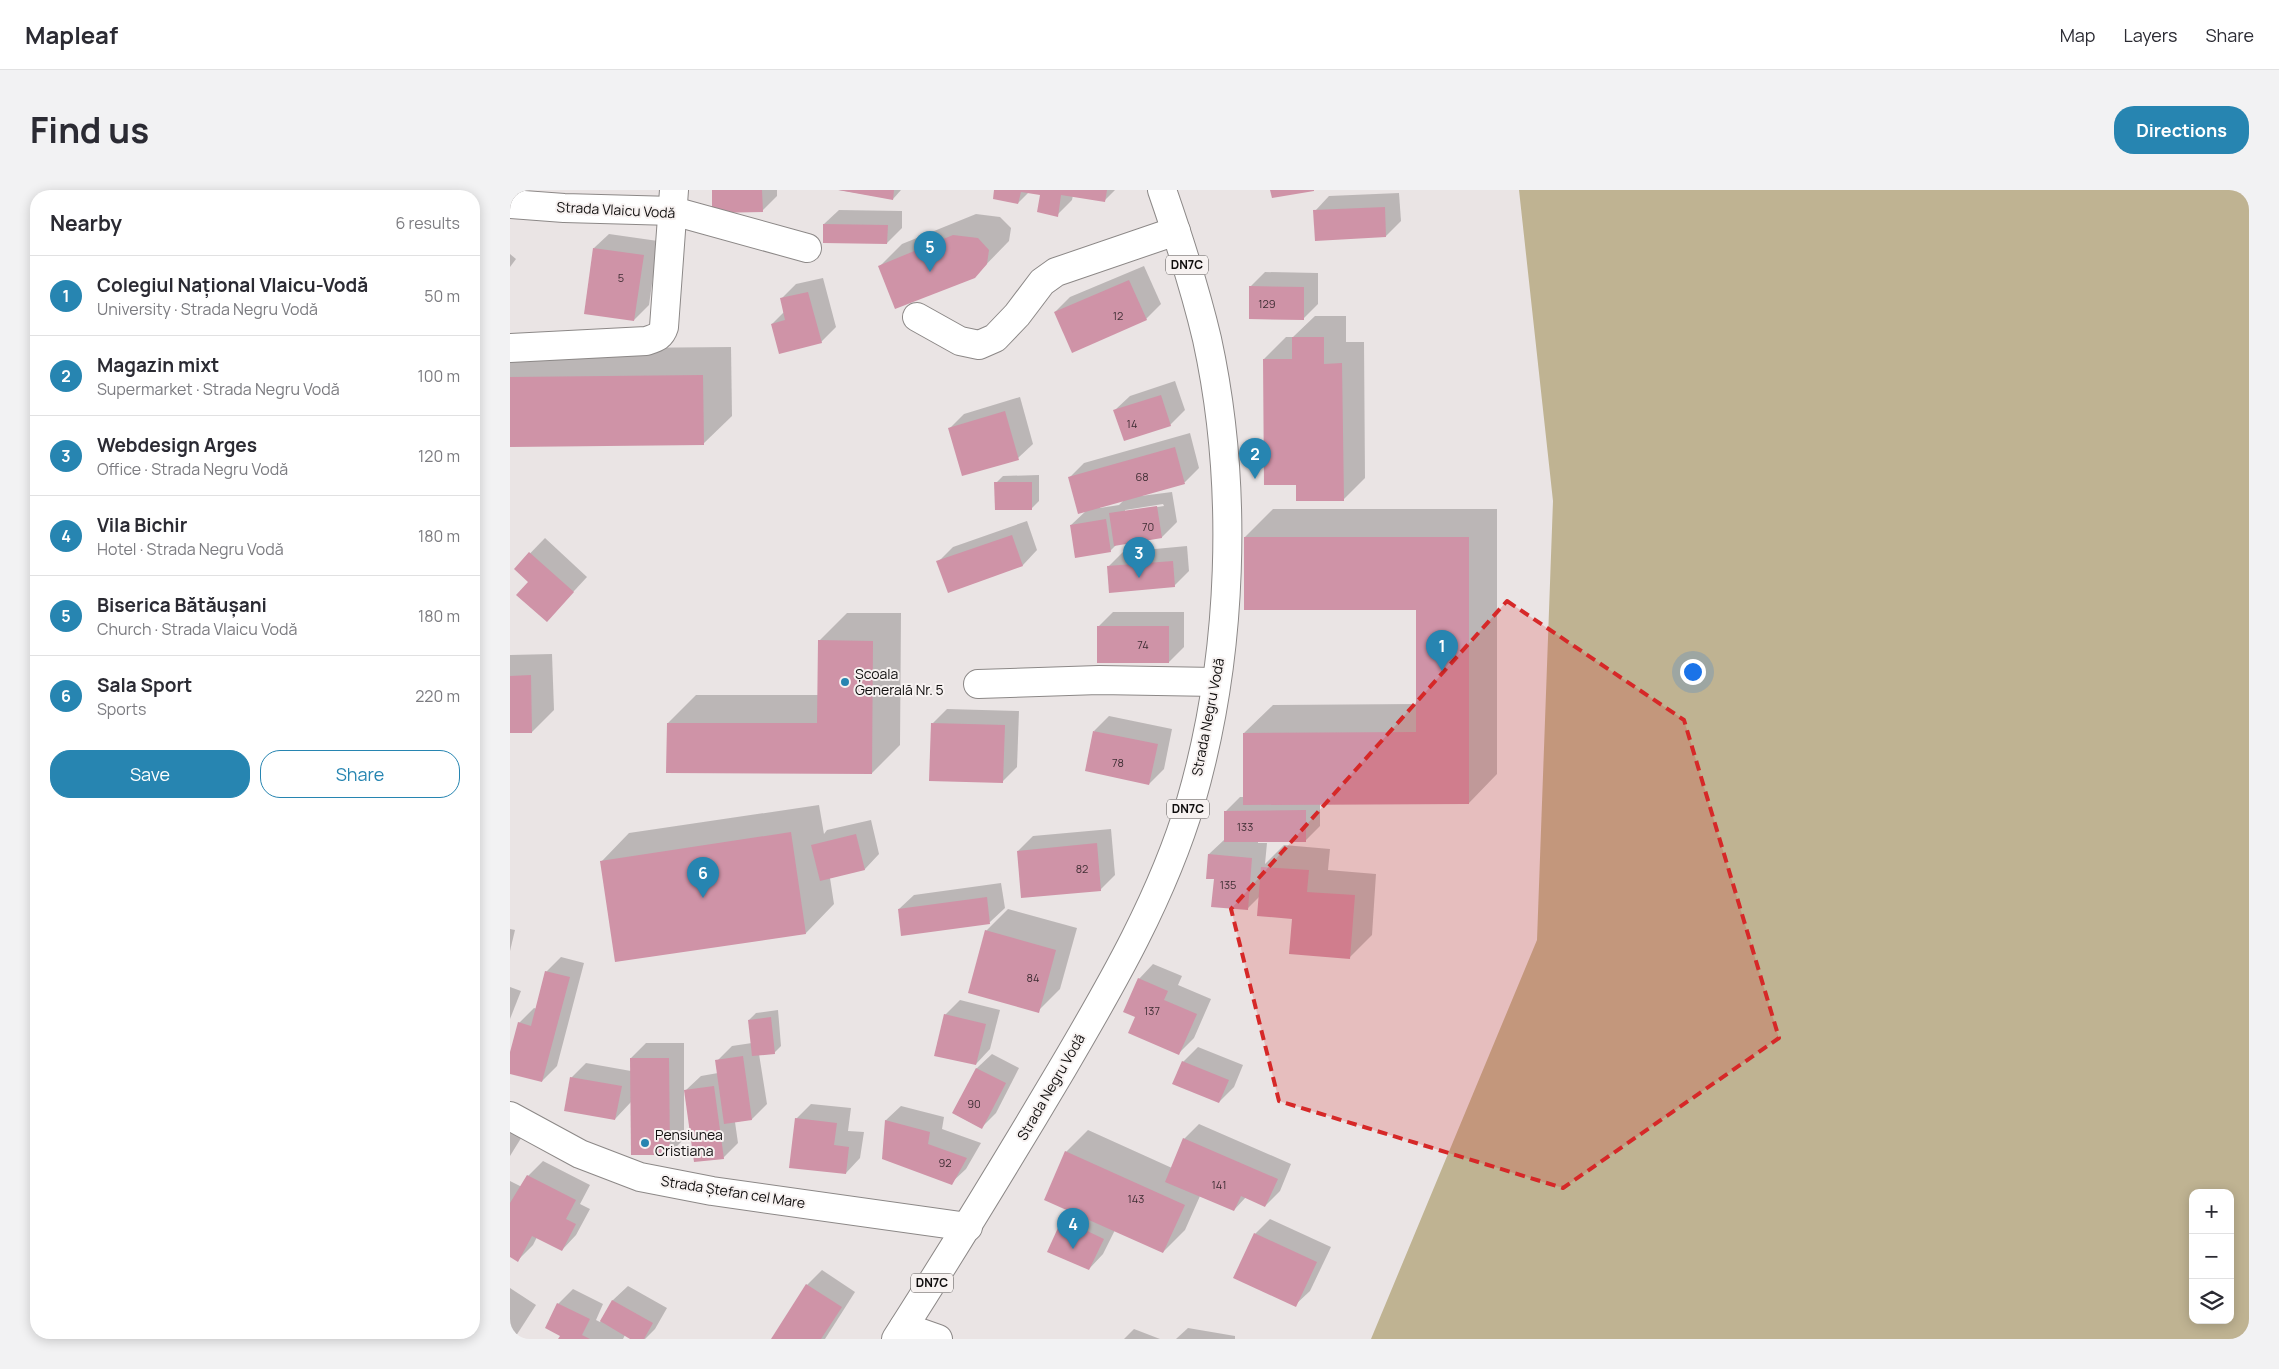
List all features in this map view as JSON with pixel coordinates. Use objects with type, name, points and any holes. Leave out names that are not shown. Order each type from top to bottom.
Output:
[{"type":"street","name":"Strada Negru Vodă","points":[[938,1339],[900,1333],[968,1227],[1104,997],[1152,901],[1173,852],[1191,801],[1204,745],[1216,682],[1224,619],[1227,538],[1225,476],[1220,415],[1207,341],[1191,277],[1162,190]]},
{"type":"street","points":[[510,348],[646,341],[656,338],[662,333],[674,201]]},
{"type":"street","name":"Strada Vlaicu Vodă","points":[[510,204],[564,208],[674,201],[807,248]]},
{"type":"street","points":[[917,317],[960,341],[979,345],[995,338],[1017,315],[1042,282],[1056,272],[1176,231]]},
{"type":"street","points":[[978,684],[1099,680],[1216,682]]},
{"type":"street","name":"Strada Ștefan cel Mare","points":[[510,1116],[580,1154],[640,1176],[712,1191],[968,1227]]},
{"type":"highlighted area","points":[[1507,601],[1684,720],[1779,1038],[1563,1188],[1279,1101],[1231,909]]},
{"type":"shaded area","points":[[1519,190],[2249,190],[2249,1339],[1371,1339],[1537,940],[1553,501]]},
{"type":"building","points":[[712,190],[762,190],[763,212],[712,213]]},
{"type":"building","points":[[838,190],[894,190],[893,200]]},
{"type":"building","points":[[994,190],[1107,190],[1105,202],[1061,195],[1058,217],[1037,212],[1040,195],[1021,192],[1018,204],[993,199]]},
{"type":"building","points":[[1270,190],[1314,190],[1314,191],[1272,198]]},
{"type":"building","points":[[1385,207],[1386,237],[1315,241],[1313,210]]},
{"type":"building","points":[[823,224],[888,225],[887,244],[823,243]]},
{"type":"building","points":[[953,235],[978,238],[989,250],[987,264],[975,278],[895,309],[878,266]]},
{"type":"building","points":[[593,248],[644,255],[634,321],[584,314]]},
{"type":"building","points":[[1129,280],[1147,320],[1072,353],[1054,312]]},
{"type":"building","points":[[1249,286],[1304,287],[1304,320],[1249,319]]},
{"type":"building","points":[[808,292],[822,343],[779,354],[771,324],[785,320],[780,298]]},
{"type":"building","points":[[1292,337],[1324,337],[1324,364],[1342,363],[1344,501],[1296,501],[1296,485],[1264,485],[1263,359],[1292,359]]},
{"type":"building","points":[[703,375],[704,445],[510,447],[510,377]]},
{"type":"building","points":[[1161,395],[1171,426],[1124,441],[1113,410]]},
{"type":"building","points":[[1005,411],[1019,460],[962,476],[948,428]]},
{"type":"building","points":[[1175,447],[1185,484],[1078,514],[1068,477]]},
{"type":"building","points":[[994,482],[1032,482],[1032,510],[995,510]]},
{"type":"building","points":[[1157,506],[1162,538],[1114,546],[1109,513]]},
{"type":"building","points":[[1106,519],[1111,552],[1075,558],[1070,525]]},
{"type":"building","points":[[1012,535],[1023,566],[948,593],[936,561]]},
{"type":"building","points":[[1244,537],[1469,537],[1469,804],[1243,805],[1243,733],[1416,732],[1416,610],[1244,610]]},
{"type":"building","points":[[529,552],[574,592],[547,622],[516,595],[528,582],[514,569]]},
{"type":"building","points":[[1173,561],[1175,587],[1109,593],[1107,566]]},
{"type":"building","points":[[1097,626],[1169,626],[1169,663],[1097,663]]},
{"type":"building","name":"Școala Generală Nr. 5","points":[[818,640],[873,641],[872,774],[666,773],[667,723],[817,723]]},
{"type":"building","points":[[531,675],[532,733],[510,733],[510,676]]},
{"type":"building","points":[[931,723],[1005,725],[1003,783],[929,781]]},
{"type":"building","points":[[1093,731],[1158,744],[1149,785],[1085,771]]},
{"type":"building","points":[[1306,810],[1306,842],[1224,842],[1224,811]]},
{"type":"building","points":[[791,832],[806,934],[615,962],[600,861]]},
{"type":"building","points":[[856,834],[865,870],[820,881],[811,845]]},
{"type":"building","points":[[1097,843],[1101,891],[1021,898],[1017,851]]},
{"type":"building","points":[[1208,854],[1252,858],[1248,910],[1211,907],[1214,879],[1206,879]]},
{"type":"building","points":[[1261,867],[1309,870],[1307,892],[1355,895],[1350,959],[1289,954],[1292,919],[1257,916]]},
{"type":"building","points":[[987,897],[990,924],[901,936],[898,909]]},
{"type":"building","points":[[985,930],[1056,950],[1039,1013],[968,993]]},
{"type":"building","points":[[545,971],[570,977],[542,1082],[510,1074],[510,1052],[518,1022],[531,1026]]},
{"type":"building","points":[[1138,978],[1168,991],[1164,1000],[1197,1014],[1179,1055],[1128,1033],[1135,1017],[1123,1012]]},
{"type":"building","points":[[944,1014],[986,1024],[976,1065],[934,1056]]},
{"type":"building","points":[[771,1017],[775,1054],[752,1056],[748,1020]]},
{"type":"building","points":[[743,1056],[752,1120],[724,1124],[715,1060]]},
{"type":"building","points":[[630,1058],[669,1058],[670,1155],[631,1155]]},
{"type":"building","points":[[1182,1061],[1229,1080],[1219,1103],[1172,1084]]},
{"type":"building","points":[[976,1068],[1006,1083],[982,1129],[952,1113]]},
{"type":"building","points":[[570,1077],[622,1086],[615,1120],[564,1111]]},
{"type":"building","points":[[714,1086],[724,1159],[694,1162],[684,1090]]},
{"type":"building","points":[[795,1118],[837,1123],[834,1145],[849,1147],[846,1174],[789,1168]]},
{"type":"building","points":[[885,1120],[930,1132],[928,1144],[967,1158],[952,1185],[882,1159]]},
{"type":"building","points":[[1183,1138],[1278,1179],[1265,1207],[1241,1196],[1234,1211],[1165,1182]]},
{"type":"building","points":[[1065,1151],[1185,1205],[1163,1253],[1044,1200]]},
{"type":"building","points":[[527,1175],[576,1200],[566,1219],[576,1224],[562,1251],[532,1236],[518,1262],[510,1257],[510,1203]]},
{"type":"building","points":[[1062,1219],[1104,1239],[1089,1270],[1047,1252]]},
{"type":"building","points":[[1254,1233],[1317,1262],[1296,1307],[1233,1278]]},
{"type":"building","points":[[806,1284],[842,1307],[821,1339],[771,1339]]},
{"type":"building","points":[[612,1300],[653,1323],[644,1339],[630,1339],[600,1321]]},
{"type":"building","points":[[557,1303],[590,1319],[582,1335],[590,1339],[558,1339],[560,1336],[545,1328]]},
{"type":"place","name":"Biserica Bătăușani","points":[[930,272]]},
{"type":"place","name":"Magazin mixt","points":[[1255,479]]},
{"type":"place","name":"Webdesign Arges","points":[[1139,578]]},
{"type":"place","name":"Colegiul Național Vlaicu-Vodă","points":[[1442,671]]},
{"type":"place","name":"Școala Generală Nr. 5","points":[[845,682]]},
{"type":"place","name":"Sala Sport","points":[[703,898]]},
{"type":"place","name":"Pensiunea Cristiana","points":[[645,1143]]},
{"type":"place","name":"Vila Bichir","points":[[1073,1249]]}]
